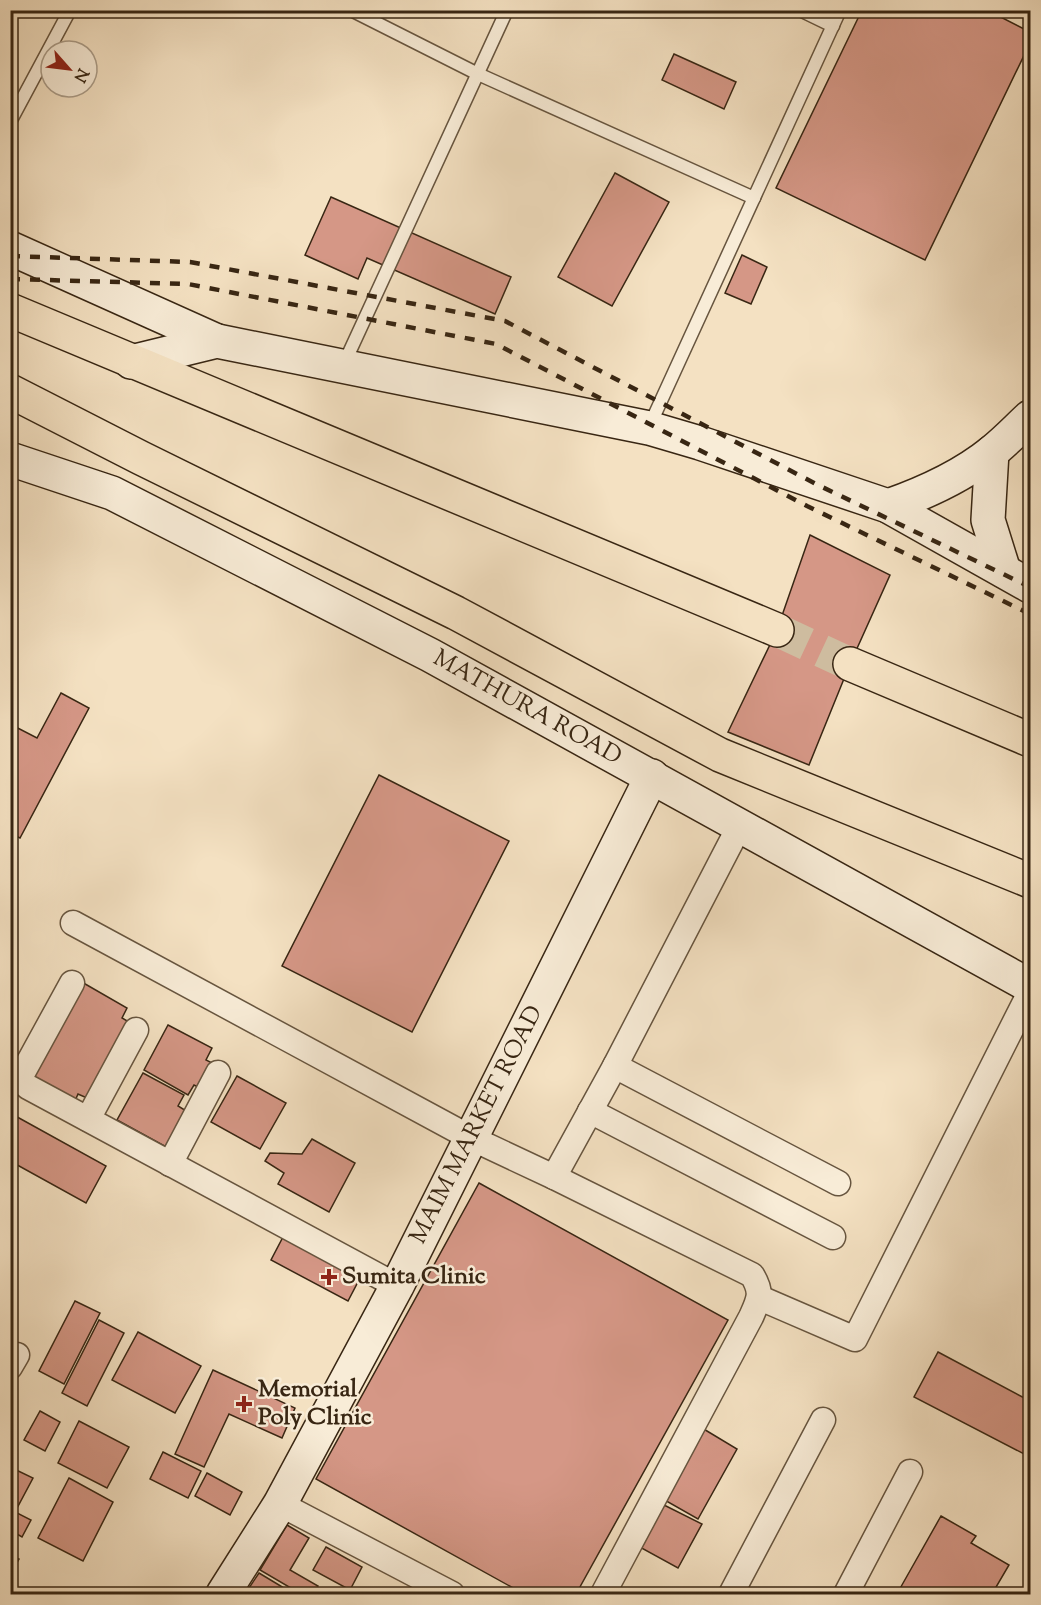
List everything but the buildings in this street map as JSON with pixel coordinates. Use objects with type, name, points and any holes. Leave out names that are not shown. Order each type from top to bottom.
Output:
[{"type":"highway","points":[[10,310],[777,630]]},
{"type":"highway","name":"MATHURA ROAD","points":[[10,391],[456,613],[720,755],[1030,881]]},
{"type":"highway","points":[[850,664],[1030,740]]},
{"type":"main road","points":[[10,248],[217,341],[649,428],[700,443],[888,506],[1017,578]]},
{"type":"main road","points":[[131,362],[217,341]]},
{"type":"main road","points":[[888,506],[955,477],[992,452],[1030,417]]},
{"type":"main road","points":[[992,452],[988,520],[1017,578]]},
{"type":"main road","name":"MATHURA ROAD","points":[[10,459],[112,494],[430,655],[1030,986]]},
{"type":"main road","name":"MAIM MARKET ROAD","points":[[223,1594],[280,1504],[397,1286],[652,776]]},
{"type":"street","points":[[554,1177],[615,1066],[740,825]]},
{"type":"street","points":[[73,923],[471,1138],[752,1275],[758,1284],[760,1298],[603,1594]]},
{"type":"street","points":[[72,983],[21,1076],[21,1081],[28,1087],[397,1286]]},
{"type":"street","points":[[760,1298],[855,1339],[1030,992]]},
{"type":"street","points":[[88,1119],[136,1030]]},
{"type":"street","points":[[615,1066],[838,1183]]},
{"type":"street","points":[[170,1164],[218,1073]]},
{"type":"street","points":[[590,1112],[833,1237]]},
{"type":"street","points":[[731,1594],[823,1420]]},
{"type":"street","points":[[846,1594],[910,1472]]},
{"type":"street","points":[[280,1504],[452,1594]]},
{"type":"lane","points":[[10,122],[69,10]]},
{"type":"lane","points":[[351,10],[478,74],[754,198]]},
{"type":"lane","points":[[342,368],[507,10]]},
{"type":"lane","points":[[800,10],[833,26]]},
{"type":"lane","points":[[649,428],[840,10]]},
{"type":"tunnel","points":[[777,630],[850,664]]},
{"type":"railway","points":[[10,256],[190,262],[505,321],[818,485],[1030,587]]},
{"type":"railway","points":[[10,279],[188,284],[496,344],[807,506],[1030,614]]},
{"type":"place","name":"Sumita Clinic","points":[[329,1277]]},
{"type":"place","name":"Memorial Poly Clinic","points":[[244,1404]]}]
